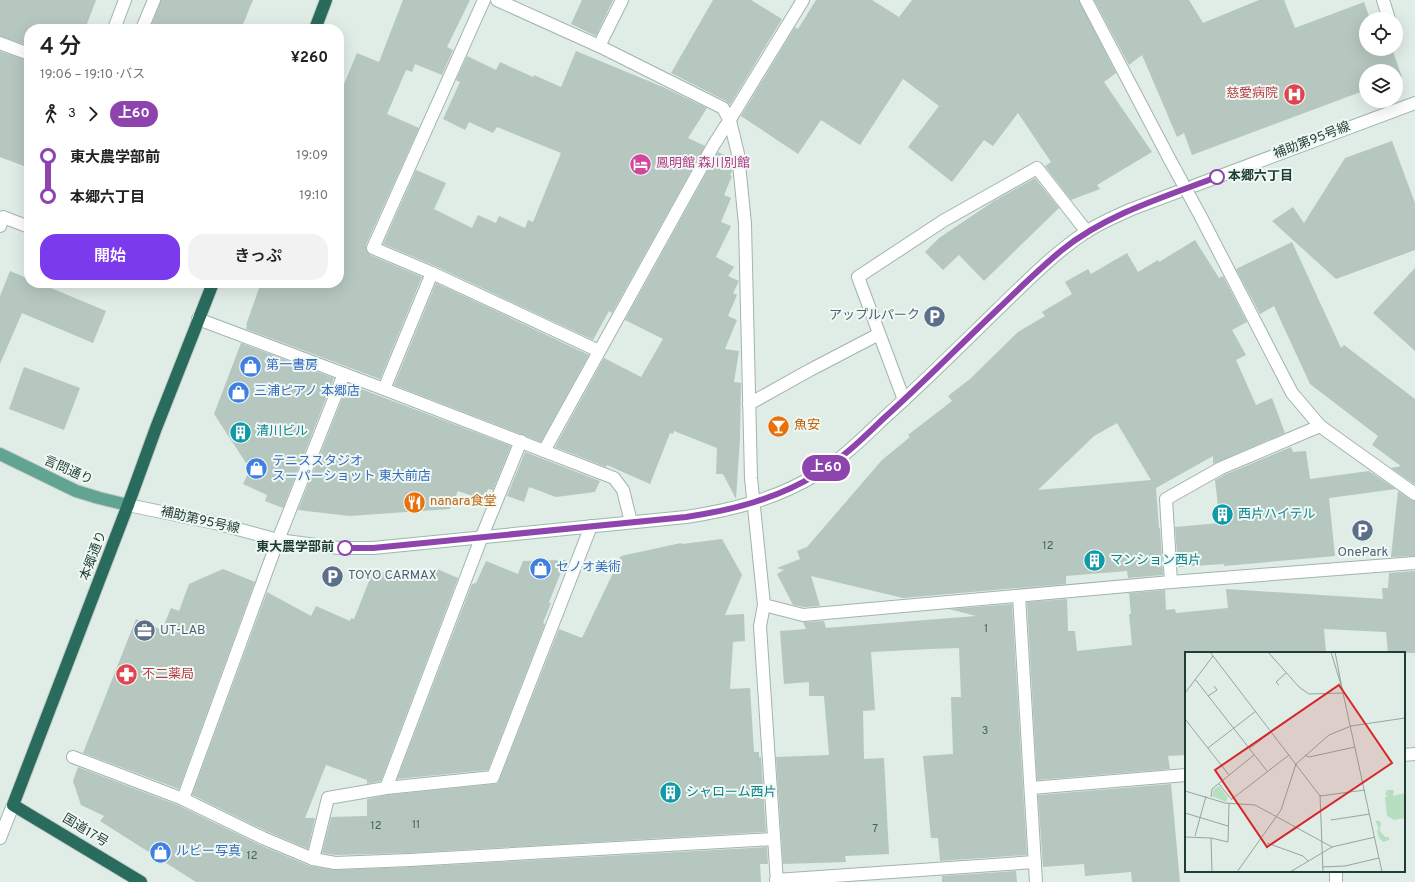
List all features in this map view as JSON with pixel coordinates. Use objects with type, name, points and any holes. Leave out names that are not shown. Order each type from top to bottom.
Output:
[{"type":"highway","points":[[317,24],[326,0]]},
{"type":"highway","name":"本郷通り","points":[[13,805],[156,428],[211,288]]},
{"type":"highway","name":"国道17号","points":[[13,805],[141,882]]},
{"type":"main road","name":"言問通り","points":[[0,454],[76,491],[128,505]]},
{"type":"street","points":[[116,24],[125,0]]},
{"type":"street","points":[[144,24],[154,0]]},
{"type":"street","points":[[484,0],[373,248],[432,273],[599,351]]},
{"type":"street","points":[[497,0],[598,46],[723,108],[738,154],[745,224],[751,478],[764,605],[760,626],[776,881],[1035,862]]},
{"type":"street","points":[[598,46],[622,0]]},
{"type":"street","points":[[544,451],[713,146],[803,0]]},
{"type":"street","points":[[1086,0],[1292,393],[1320,426],[1415,494]]},
{"type":"street","points":[[1383,0],[1387,12]]},
{"type":"street","points":[[0,43],[24,52]]},
{"type":"street","name":"補助第95号線","points":[[128,505],[215,523],[278,540],[340,548],[373,548],[686,517],[754,503],[785,491],[817,474],[848,451],[904,400],[1032,276],[1062,250],[1087,232],[1132,210],[1415,103]]},
{"type":"street","points":[[904,400],[858,276],[943,221],[1037,168],[1087,232]]},
{"type":"street","points":[[0,226],[3,218],[24,225]]},
{"type":"street","points":[[384,389],[432,273]]},
{"type":"street","points":[[198,319],[521,441],[614,478],[623,490],[631,522]]},
{"type":"street","points":[[749,404],[879,334]]},
{"type":"street","points":[[182,799],[278,540],[344,374]]},
{"type":"street","points":[[1171,582],[1166,499],[1220,468],[1320,426]]},
{"type":"street","points":[[386,788],[482,536],[521,441]]},
{"type":"street","points":[[313,859],[328,798],[386,788],[493,777],[592,526]]},
{"type":"street","points":[[764,605],[803,615],[1171,582],[1415,563]]},
{"type":"street","points":[[1019,596],[1036,882]]},
{"type":"street","points":[[1405,755],[1415,754]]},
{"type":"street","points":[[73,757],[182,799],[263,838],[313,859],[336,863],[774,839]]},
{"type":"street","points":[[1031,788],[1185,774]]},
{"type":"street","name":"本郷通り","points":[[0,838],[13,805]]},
{"type":"building","points":[[0,0],[96,0],[87,24],[24,24],[24,44],[0,36]]},
{"type":"building","points":[[161,0],[253,0],[243,24],[152,24]]},
{"type":"building","points":[[403,0],[470,0],[447,47],[453,50],[442,75],[415,64],[412,72],[406,70],[387,114],[419,128],[366,245],[366,249],[370,255],[422,277],[380,379],[246,329],[246,325],[259,288],[344,288],[344,84],[357,53],[379,62]]},
{"type":"building","points":[[582,0],[613,0],[596,36],[571,24]]},
{"type":"building","points":[[713,0],[751,0],[782,19],[730,105],[726,101],[671,73]]},
{"type":"building","points":[[816,0],[872,0],[899,17],[912,0],[1079,0],[1116,73],[1104,82],[1152,152],[1097,185],[1100,189],[1071,200],[1045,166],[1051,162],[1018,113],[993,146],[984,140],[952,182],[908,147],[939,106],[903,79],[860,145],[821,120],[798,154],[741,116],[795,27],[798,29]]},
{"type":"building","points":[[1094,0],[1189,0],[1203,23],[1259,0],[1284,0],[1295,28],[1364,2],[1368,12],[1359,12],[1359,56],[1394,56],[1397,64],[1359,64],[1359,93],[1192,155],[1184,133],[1177,137],[1142,55],[1129,65]]},
{"type":"building","points":[[0,51],[24,59],[24,166],[0,157]]},
{"type":"building","points":[[576,51],[663,87],[707,108],[688,138],[705,146],[612,313],[609,311],[593,340],[435,266],[383,244],[416,170],[446,183],[434,209],[472,228],[478,215],[496,223],[499,216],[525,228],[528,220],[533,222],[561,153],[497,127],[493,133],[469,122],[465,130],[443,119],[460,82],[456,80],[467,56],[496,70],[500,62],[533,77],[534,75],[561,87]]},
{"type":"building","points":[[1392,141],[1415,203],[1415,250],[1336,279],[1272,221],[1293,207],[1304,223],[1345,158]]},
{"type":"building","points":[[718,152],[731,158],[732,171],[730,175],[732,176],[724,195],[731,198],[721,222],[731,226],[716,257],[734,267],[728,276],[739,281],[733,293],[737,295],[728,316],[737,320],[725,349],[739,351],[734,382],[741,383],[740,438],[736,499],[723,474],[716,474],[717,448],[674,431],[673,434],[670,433],[650,484],[607,465],[606,467],[555,447],[604,358],[641,377],[663,339],[625,320]]},
{"type":"building","points":[[1035,178],[1059,208],[984,281],[959,255],[943,270],[925,252],[939,238],[994,201]]},
{"type":"building","points":[[1195,240],[1219,278],[1223,276],[1247,322],[1232,330],[1246,355],[1236,360],[1256,405],[1272,398],[1285,433],[1213,464],[1213,456],[1156,488],[1163,575],[1128,578],[1127,571],[1066,576],[1066,584],[903,598],[811,576],[820,606],[804,607],[793,605],[777,574],[784,570],[777,568],[800,559],[797,551],[807,547],[882,460],[910,437],[908,435],[952,401],[948,396],[970,379],[1018,332],[1045,316],[1042,312],[1072,294],[1065,282],[1088,269],[1091,274],[1127,253],[1138,272],[1158,260],[1159,262]],"holes":[[[1117,423],[1151,480],[1038,490],[1094,436]]]},
{"type":"building","points":[[1292,242],[1341,348],[1344,345],[1415,399],[1415,485],[1391,468],[1401,466],[1372,445],[1378,436],[1310,384],[1274,306],[1260,314],[1236,269]]},
{"type":"building","points":[[1415,268],[1415,351],[1373,313]]},
{"type":"building","points":[[10,271],[24,277],[24,288],[51,288],[106,311],[93,343],[22,313],[0,364],[0,296]]},
{"type":"building","points":[[436,283],[589,355],[541,442],[394,385]]},
{"type":"building","points":[[241,343],[334,378],[283,508],[265,501],[267,495],[243,484],[250,469],[214,414]]},
{"type":"building","points":[[24,367],[80,388],[64,430],[9,409]]},
{"type":"building","points":[[348,384],[511,446],[493,490],[488,489],[484,500],[458,491],[450,509],[349,516],[298,510]]},
{"type":"building","points":[[1291,447],[1293,452],[1306,451],[1310,479],[1369,471],[1396,489],[1329,498],[1335,556],[1224,566],[1224,564],[1178,567],[1175,527],[1220,523],[1215,480]]},
{"type":"building","points":[[525,452],[600,481],[595,492],[556,497],[529,487],[524,502],[507,496]]},
{"type":"building","points":[[1398,491],[1415,501],[1415,556],[1391,557]]},
{"type":"building","points":[[722,539],[742,575],[725,615],[744,614],[745,641],[733,642],[730,689],[750,688],[754,752],[759,752],[759,757],[761,757],[766,832],[410,853],[336,855],[322,853],[331,817],[367,816],[367,799],[387,795],[498,783],[559,629],[582,638],[621,556],[681,543]]},
{"type":"building","points":[[566,560],[549,602],[551,603],[543,623],[545,624],[488,770],[397,779],[472,584],[476,583],[486,561],[518,574],[523,561]]},
{"type":"building","points":[[435,568],[458,578],[381,781],[367,784],[367,780],[326,765],[305,818],[315,818],[308,849],[266,831],[192,795],[267,592],[311,616],[316,606],[350,621],[351,618],[354,619],[373,571],[431,577]]},
{"type":"building","points":[[223,569],[255,582],[179,789],[83,753],[136,619],[162,630],[171,608],[179,611],[189,584]]},
{"type":"building","points":[[1415,571],[1415,653],[1388,652],[1386,632],[1324,629],[1326,652],[1185,652],[1185,755],[1168,756],[1170,769],[1037,780],[1027,602],[1067,599],[1068,631],[1075,631],[1077,651],[1132,645],[1129,614],[1131,614],[1129,593],[1165,590],[1166,610],[1175,609],[1176,613],[1228,608],[1226,589],[1383,599],[1382,588],[1388,588],[1389,573]]},
{"type":"building","points":[[1012,604],[1027,855],[940,861],[938,838],[931,838],[923,756],[953,754],[951,697],[961,697],[959,648],[930,649],[871,652],[875,710],[863,711],[864,759],[884,758],[889,854],[845,856],[846,862],[783,864],[776,757],[829,755],[824,696],[809,696],[809,682],[784,684],[780,631],[806,629],[803,622],[824,621],[826,628],[976,616],[949,609]]},
{"type":"building","points":[[78,767],[180,806],[260,845],[310,866],[334,870],[767,847],[768,864],[760,864],[761,882],[196,882],[100,821],[104,816],[81,805],[73,781]]},
{"type":"building","points":[[1171,784],[1180,882],[1132,882],[1131,872],[1085,876],[1084,864],[1043,867],[1038,795]]},
{"type":"building","points":[[1016,871],[1017,882],[942,882],[942,876]]},
{"type":"bus line","name":"上60","points":[[345,548],[373,548],[686,517],[754,503],[785,491],[817,474],[848,451],[904,400],[1032,276],[1062,250],[1087,232],[1108,220],[1217,177]]},
{"type":"place","name":"慈愛病院","points":[[1294,94]]},
{"type":"place","name":"鳳明館 森川別館","points":[[640,164]]},
{"type":"place","name":"本郷六丁目","points":[[1217,177]]},
{"type":"place","name":"アップルパーク","points":[[935,316]]},
{"type":"place","name":"第一書房","points":[[251,366]]},
{"type":"place","name":"三浦ピアノ 本郷店","points":[[239,392]]},
{"type":"place","name":"魚安","points":[[779,426]]},
{"type":"place","name":"清川ビル","points":[[241,432]]},
{"type":"place","name":"テニススタジオ スーパーショット 東大前店","points":[[257,469]]},
{"type":"place","name":"nanara食堂","points":[[414,502]]},
{"type":"place","name":"西片ハイテル","points":[[1222,515]]},
{"type":"place","name":"OnePark","points":[[1363,531]]},
{"type":"place","name":"東大農学部前","points":[[345,548]]},
{"type":"place","name":"マンション西片","points":[[1094,561]]},
{"type":"place","name":"セノオ美術","points":[[541,568]]},
{"type":"place","name":"TOYO CARMAX","points":[[332,576]]},
{"type":"place","name":"UT-LAB","points":[[145,631]]},
{"type":"place","name":"不二薬局","points":[[127,675]]},
{"type":"place","name":"シャローム西片","points":[[670,793]]},
{"type":"place","name":"ルビー写真","points":[[161,852]]}]
